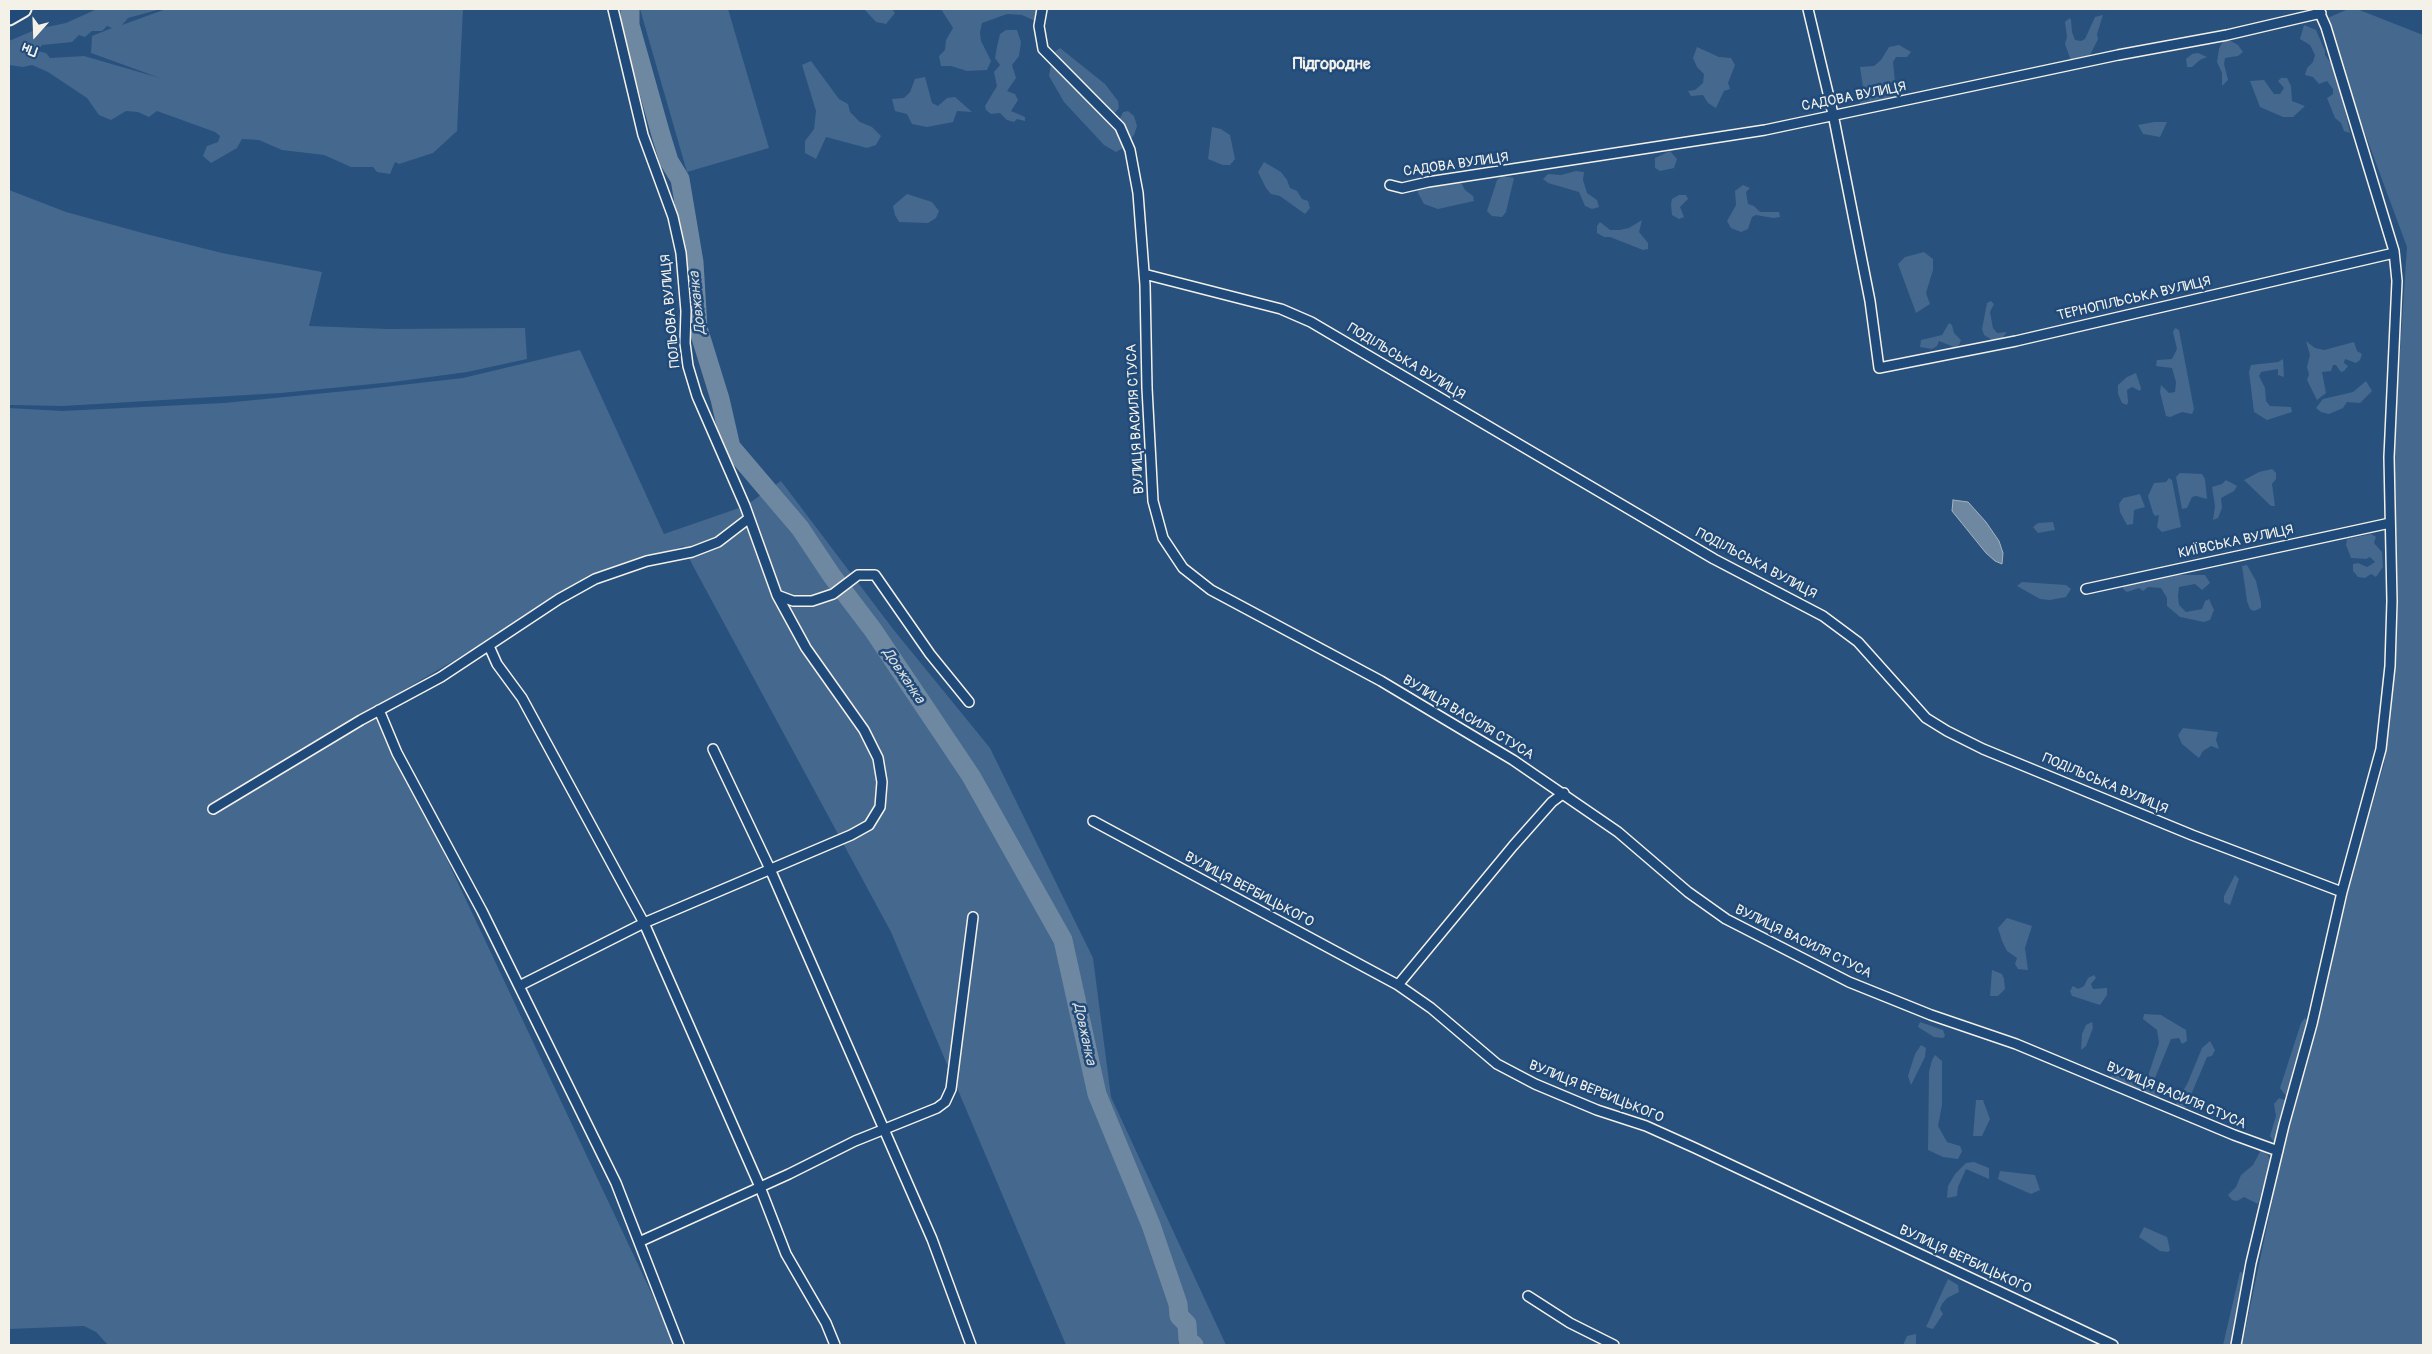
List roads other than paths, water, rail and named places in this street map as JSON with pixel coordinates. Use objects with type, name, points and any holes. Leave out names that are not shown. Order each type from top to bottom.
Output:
[{"type":"highway","points":[[9,17],[23,9]]},
{"type":"street","name":"ПОЛЬОВА ВУЛИЦЯ","points":[[519,986],[644,922],[869,825],[880,807],[882,782],[878,758],[864,730],[806,648],[777,595],[762,549],[697,396],[688,366],[684,331],[686,311],[681,253],[673,217],[644,135],[613,9]]},
{"type":"street","name":"ВУЛИЦЯ ВАСИЛЯ СТУСА","points":[[1042,9],[1039,26],[1043,49],[1120,127],[1130,150],[1138,193],[1144,274],[1147,388],[1154,501],[1162,538],[1183,568],[1211,590],[1381,681],[1564,793],[1618,832],[1688,892],[1726,920],[1848,982],[1931,1015],[2016,1044],[2234,1135],[2278,1151]]},
{"type":"street","points":[[1808,9],[1833,114]]},
{"type":"street","points":[[2236,1345],[2250,1263],[2312,1024],[2342,892],[2380,749],[2388,694],[2392,601],[2389,457],[2397,281],[2394,253],[2388,228],[2320,11]]},
{"type":"street","name":"САДОВА ВУЛИЦЯ","points":[[1390,185],[1402,188],[1428,182],[1765,130],[1833,114],[1866,110],[2118,55],[2227,35],[2320,11]]},
{"type":"street","name":"ТЕРНОПІЛЬСЬКА ВУЛИЦЯ","points":[[1833,114],[1870,301],[1879,368],[2016,341],[2394,253]]},
{"type":"street","name":"ПОДІЛЬСЬКА ВУЛИЦЯ","points":[[1144,274],[1281,309],[1311,322],[1714,559],[1823,616],[1858,642],[1926,718],[1946,731],[1983,749],[2192,835],[2342,892]]},
{"type":"street","points":[[213,809],[275,770],[379,710],[441,678],[489,646],[510,629],[559,599],[595,580],[646,561],[692,552],[718,542],[748,519]]},
{"type":"street","name":"КИЇВСЬКА ВУЛИЦЯ","points":[[2086,589],[2390,523]]},
{"type":"street","points":[[777,595],[793,601],[812,601],[833,594],[858,575],[875,575],[930,654],[969,702]]},
{"type":"street","points":[[489,646],[497,664],[522,698],[644,922],[760,1187],[786,1254],[826,1323],[835,1345]]},
{"type":"street","points":[[379,710],[397,753],[519,986],[616,1183],[679,1345]]},
{"type":"street","points":[[713,749],[770,869],[932,1239],[971,1345]]},
{"type":"street","points":[[1398,985],[1513,846],[1552,802],[1564,793]]},
{"type":"street","name":"ВУЛИЦЯ ВЕРБИЦЬКОГО","points":[[1093,821],[1398,985],[1431,1008],[1497,1064],[1535,1084],[1597,1110],[1646,1126],[1695,1148],[2113,1345]]},
{"type":"street","points":[[639,1242],[884,1130],[937,1108],[945,1102],[951,1089],[973,917]]},
{"type":"street","points":[[1528,1296],[1570,1324],[1614,1345]]},
{"type":"waterway","name":"Довжанка","points":[[630,9],[630,25],[661,135],[669,161],[680,179],[694,262],[698,328],[720,399],[731,447],[800,528],[832,576],[873,630],[971,776],[1063,940],[1097,1094],[1151,1225],[1178,1304],[1179,1316],[1187,1324],[1188,1340],[1194,1345]]},
{"type":"district","name":"Підгороднє","points":[[1332,65]]}]
